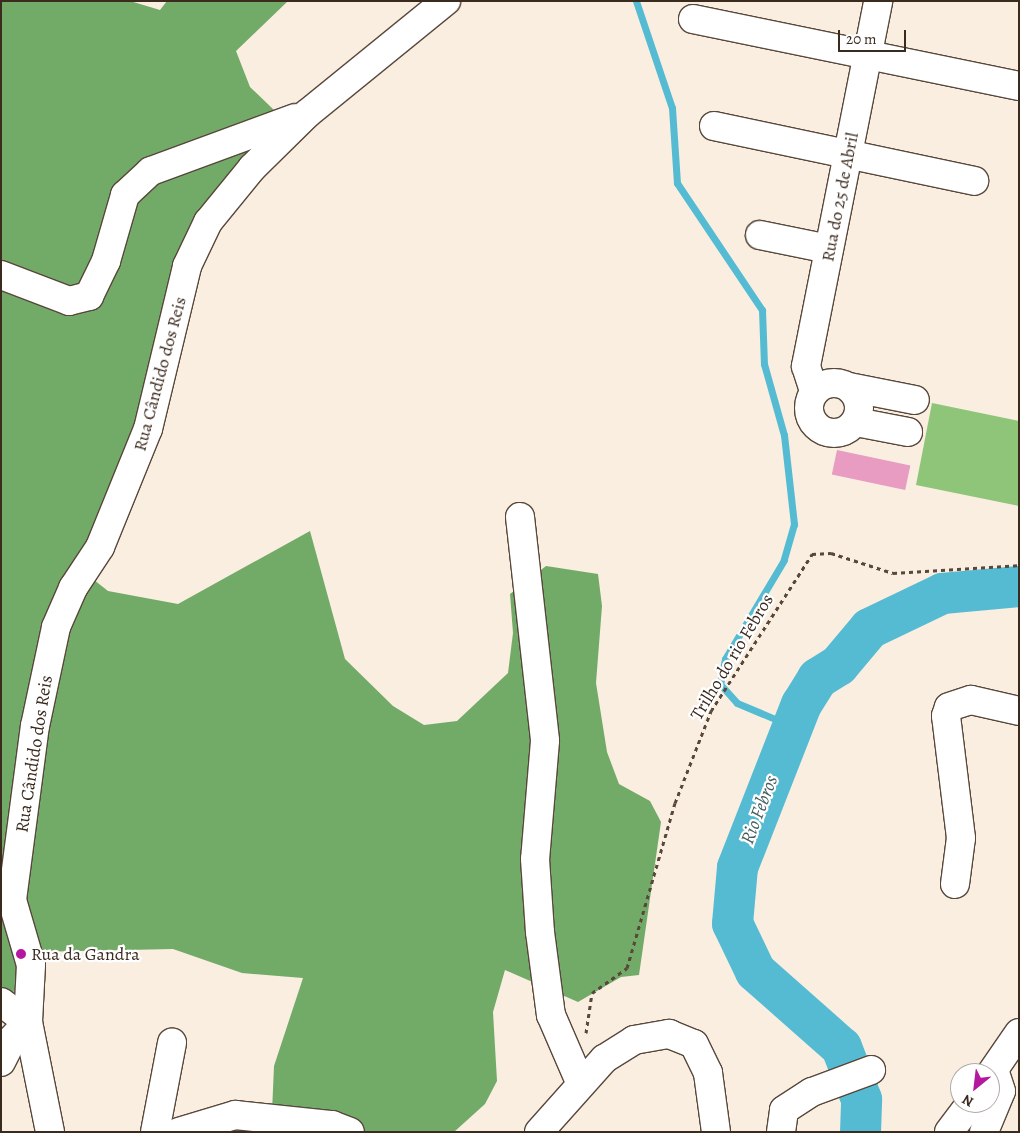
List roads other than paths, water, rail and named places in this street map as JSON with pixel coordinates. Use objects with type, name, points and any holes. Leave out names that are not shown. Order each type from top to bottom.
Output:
[{"type":"street","name":"Rua Cândido dos Reis","points":[[50,1132],[28,1022],[31,964],[7,890],[36,726],[56,627],[72,588],[100,547],[148,429],[187,266],[208,222],[252,168],[308,113],[446,1]]},
{"type":"street","name":"Rua do 25 de Abril","points":[[856,422],[840,434],[818,429],[808,408],[814,391],[806,366],[878,1]]},
{"type":"street","points":[[693,19],[1019,86]]},
{"type":"street","points":[[1,275],[69,301],[89,296],[106,261],[125,195],[151,171],[308,113]]},
{"type":"street","points":[[714,126],[974,181]]},
{"type":"street","points":[[760,235],[829,249]]},
{"type":"street","points":[[814,391],[831,383],[915,400]]},
{"type":"street","points":[[849,388],[860,406],[856,422],[908,432]]},
{"type":"street","points":[[520,517],[545,742],[536,859],[540,932],[551,1015],[580,1082]]},
{"type":"street","points":[[955,884],[960,838],[946,716],[950,707],[971,700],[1019,711]]},
{"type":"street","points":[[1,1002],[28,1022],[13,1038],[1,1062]]},
{"type":"street","points":[[998,1063],[1019,1033]]},
{"type":"street","points":[[539,1132],[580,1082],[604,1059],[634,1040],[669,1034],[694,1044],[708,1073],[716,1132]]},
{"type":"street","points":[[154,1132],[172,1043]]},
{"type":"street","points":[[780,1132],[784,1110],[812,1092],[859,1075]]},
{"type":"street","points":[[949,1132],[963,1113]]},
{"type":"street","points":[[984,1132],[992,1113]]},
{"type":"street","points":[[179,1132],[235,1115],[323,1124],[350,1132]]},
{"type":"waterway","points":[[636,1],[672,108],[677,183],[762,310],[764,364],[784,435],[794,524],[784,560],[725,659],[720,684],[737,703],[775,719],[789,733]]},
{"type":"waterway","name":"Rio Febros","points":[[860,1132],[861,1099],[841,1047],[755,971],[732,923],[737,867],[801,704],[817,678],[838,665],[869,628],[942,593],[1019,586]]},
{"type":"place","name":"Rua da Gandra","points":[[21,954]]}]
